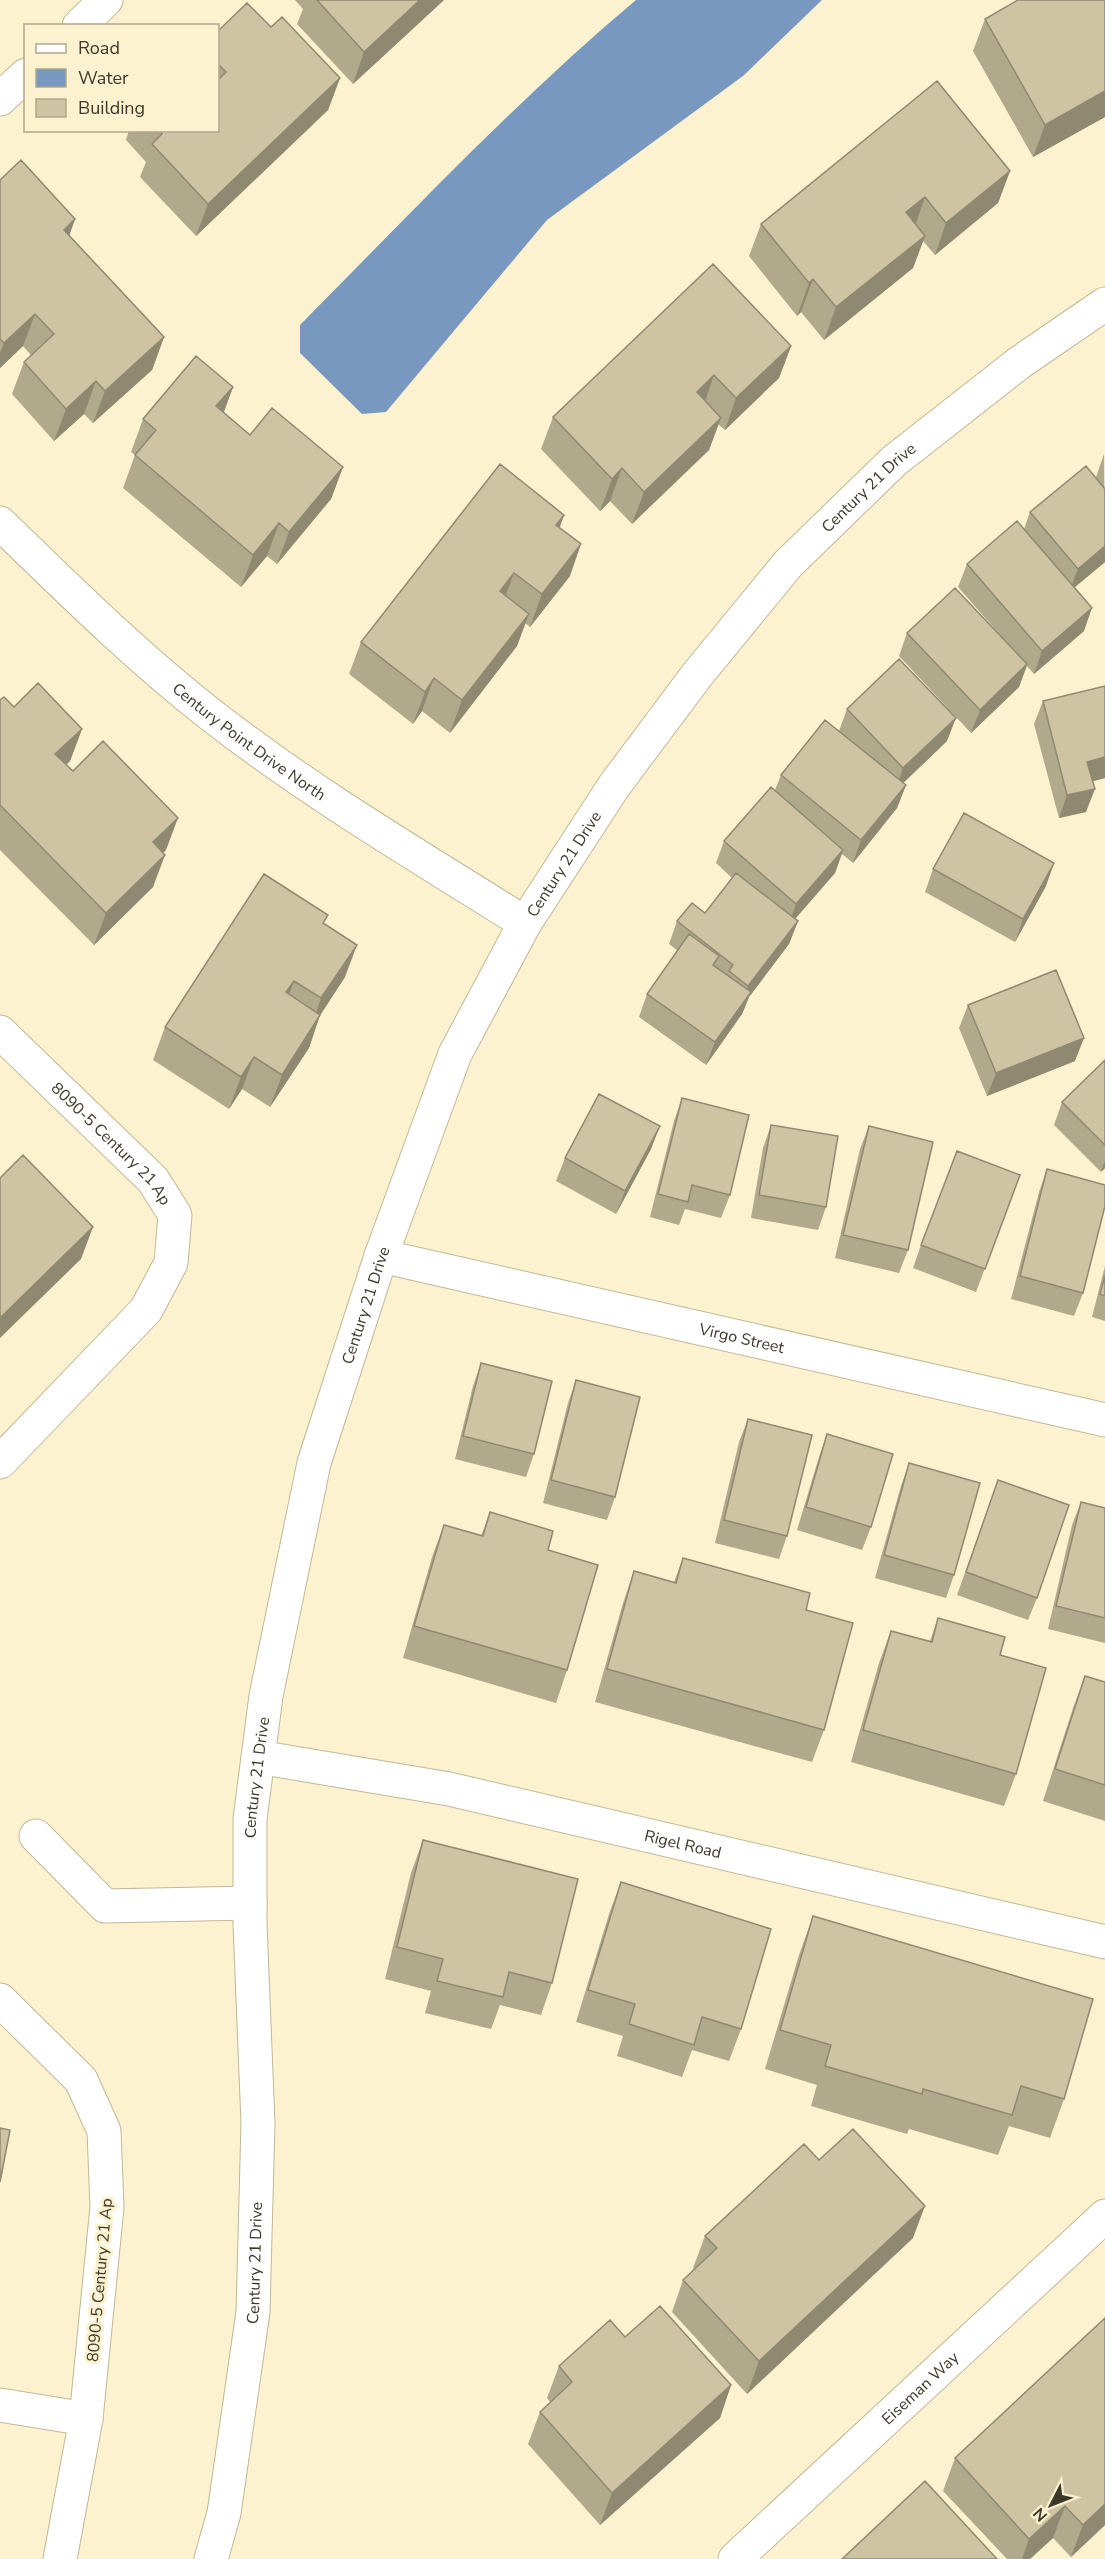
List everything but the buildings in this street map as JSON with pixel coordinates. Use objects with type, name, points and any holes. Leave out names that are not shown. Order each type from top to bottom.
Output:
[{"type":"street","points":[[81,24],[106,0]]},
{"type":"street","points":[[0,99],[24,77]]},
{"type":"street","name":"Century 21 Drive","points":[[211,2559],[224,2513],[253,2312],[258,2122],[250,1903],[250,1819],[266,1696],[284,1599],[314,1463],[381,1256],[455,1054],[525,923],[614,786],[697,675],[788,564],[894,461],[1019,363],[1105,304]]},
{"type":"street","name":"Century Point Drive North","points":[[0,524],[118,638],[215,718],[319,795],[525,923]]},
{"type":"street","name":"8090-5 Century 21 Ap","points":[[0,1032],[153,1180],[175,1215],[171,1263],[146,1310],[0,1462]]},
{"type":"street","name":"Virgo Street","points":[[381,1256],[1105,1420]]},
{"type":"street","name":"Rigel Road","points":[[258,1757],[448,1789],[1105,1942]]},
{"type":"street","points":[[36,1836],[105,1906],[250,1903]]},
{"type":"street","name":"8090-5 Century 21 Ap","points":[[0,2000],[81,2080],[104,2131],[107,2207],[86,2419],[60,2559]]},
{"type":"street","name":"Eiseman Way","points":[[735,2559],[1105,2216]]},
{"type":"street","points":[[0,2405],[86,2419]]},
{"type":"water","points":[[636,0],[822,0],[743,76],[547,220],[386,412],[362,414],[300,353],[300,325],[506,118]]}]
